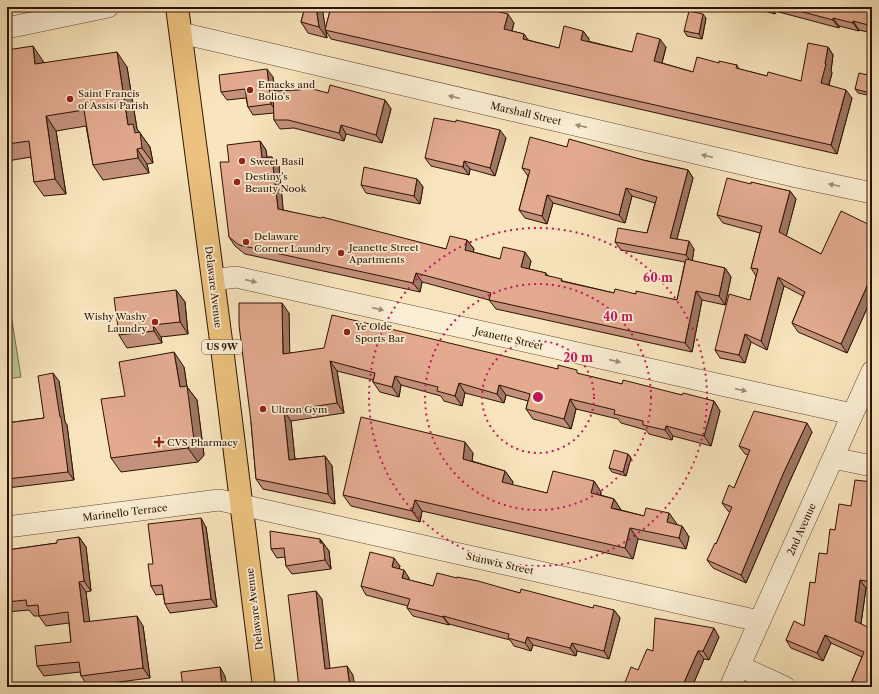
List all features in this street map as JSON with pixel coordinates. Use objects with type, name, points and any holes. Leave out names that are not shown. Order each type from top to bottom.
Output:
[{"type":"main road","name":"Delaware Avenue","points":[[177,7],[242,504],[264,687]]},
{"type":"street","points":[[7,28],[108,7]]},
{"type":"street","name":"Marshall Street","points":[[181,33],[872,193]]},
{"type":"street","name":"Jeanette Street","points":[[213,280],[236,277],[852,414]]},
{"type":"street","name":"2nd Avenue","points":[[730,687],[872,371]]},
{"type":"street","points":[[833,458],[872,466]]},
{"type":"street","name":"Marinello Terrace","points":[[7,527],[219,500],[242,504]]},
{"type":"street","name":"Stanwix Street","points":[[242,504],[270,512],[759,621]]},
{"type":"street","points":[[739,666],[785,687]]},
{"type":"green space","points":[[7,290],[21,377],[7,379]]},
{"type":"building","points":[[305,7],[316,7],[319,27],[301,22]]},
{"type":"building","points":[[331,7],[483,7],[508,14],[504,29],[524,34],[523,39],[559,48],[564,26],[583,31],[581,40],[632,52],[637,33],[660,39],[654,61],[693,72],[697,57],[719,63],[719,61],[737,65],[736,68],[767,76],[768,72],[801,81],[808,43],[828,47],[826,64],[821,83],[846,90],[831,145],[325,30]]},
{"type":"building","points":[[784,7],[872,7],[872,26],[853,21],[853,23],[833,18],[833,20]]},
{"type":"building","points":[[689,11],[703,14],[699,34],[684,31]]},
{"type":"building","name":"Saint Francis of Assisi Parish","points":[[33,46],[35,64],[117,52],[128,125],[133,124],[135,133],[140,132],[142,148],[137,149],[138,158],[93,165],[84,110],[46,116],[55,179],[34,182],[29,141],[7,144],[7,50]]},
{"type":"building","points":[[267,69],[271,104],[248,107],[245,89],[221,92],[219,75]]},
{"type":"building","points":[[859,73],[872,76],[870,93],[855,89]]},
{"type":"building","points":[[330,85],[385,100],[376,135],[341,125],[339,133],[288,120],[274,120],[273,91],[300,90],[301,86],[328,93]]},
{"type":"building","points":[[434,118],[456,122],[456,120],[500,130],[490,168],[464,161],[463,167],[425,158]]},
{"type":"building","points":[[872,136],[872,145],[869,144]]},
{"type":"building","points":[[530,137],[567,147],[569,139],[643,160],[688,170],[670,238],[689,241],[686,255],[615,242],[618,228],[647,233],[657,197],[626,188],[619,215],[547,195],[542,216],[519,210],[530,170],[522,168]]},
{"type":"building","points":[[260,141],[262,158],[272,157],[278,209],[322,217],[446,249],[450,236],[467,240],[465,250],[500,259],[503,247],[525,252],[521,267],[546,273],[545,275],[562,279],[561,281],[614,293],[615,289],[636,294],[636,291],[677,300],[686,259],[725,268],[719,296],[696,291],[685,343],[489,300],[491,293],[416,273],[413,283],[239,245],[229,237],[220,162],[229,162],[227,145]]},
{"type":"building","points":[[364,167],[417,179],[414,196],[361,185]]},
{"type":"building","points":[[727,178],[790,191],[779,232],[821,254],[841,211],[872,226],[872,275],[841,344],[792,323],[805,292],[778,277],[761,341],[745,334],[739,355],[715,350],[729,294],[750,300],[758,269],[751,268],[762,226],[717,215]]},
{"type":"building","points":[[176,290],[180,322],[153,325],[154,331],[119,335],[114,298]]},
{"type":"building","points":[[239,303],[282,303],[283,354],[324,348],[332,315],[558,369],[558,365],[577,370],[577,373],[622,384],[623,380],[682,395],[683,393],[714,401],[704,436],[666,426],[665,430],[643,425],[643,421],[614,414],[615,410],[570,399],[564,419],[526,409],[530,394],[499,385],[497,394],[459,383],[455,396],[437,391],[438,387],[395,376],[392,387],[373,382],[375,373],[330,361],[337,403],[284,411],[289,460],[325,456],[328,494],[256,479],[251,422],[239,325]]},
{"type":"building","points":[[174,352],[180,387],[187,386],[194,440],[188,448],[111,458],[101,399],[125,396],[119,362]]},
{"type":"building","points":[[53,373],[61,417],[68,472],[7,479],[7,423],[44,418],[38,376]]},
{"type":"building","points":[[754,411],[807,423],[783,474],[741,575],[707,560],[715,543],[716,544],[732,507],[722,503],[729,485],[734,488],[750,450],[739,446]]},
{"type":"building","points":[[361,417],[465,442],[463,459],[505,471],[502,482],[547,493],[553,471],[594,481],[591,493],[614,499],[611,508],[644,516],[646,508],[669,513],[667,522],[682,526],[679,538],[630,528],[625,548],[415,500],[412,511],[343,495]]},
{"type":"building","points":[[614,450],[628,454],[623,472],[609,468]]},
{"type":"building","points":[[855,480],[872,482],[872,578],[871,582],[860,580],[855,621],[872,629],[872,678],[868,687],[852,681],[864,652],[825,635],[817,653],[786,640],[794,621],[804,626],[810,582],[815,583],[819,553],[827,554],[830,529],[835,530],[839,504],[851,506]]},
{"type":"building","points":[[201,518],[211,599],[165,604],[162,585],[151,586],[148,564],[153,564],[148,524]]},
{"type":"building","points":[[270,531],[320,539],[320,543],[323,543],[325,560],[286,566],[284,548],[271,549]]},
{"type":"building","points":[[79,537],[84,581],[79,582],[84,622],[137,616],[143,668],[81,676],[79,662],[37,666],[35,646],[71,642],[68,612],[39,616],[38,605],[27,606],[26,600],[7,602],[7,550],[57,543],[57,540]]},
{"type":"building","points":[[370,552],[394,558],[392,567],[404,570],[402,578],[433,586],[437,573],[478,581],[520,593],[521,589],[593,608],[594,605],[614,610],[604,651],[572,643],[570,648],[527,637],[525,643],[508,638],[509,634],[407,608],[410,599],[361,586]]},
{"type":"building","points":[[316,591],[325,669],[347,666],[350,687],[299,687],[288,595]]},
{"type":"building","points":[[655,618],[714,628],[703,651],[698,651],[682,687],[628,687],[624,685],[631,667],[638,670],[647,649],[653,651]]},
{"type":"building","points":[[220,667],[222,687],[183,687],[181,672]]},
{"type":"building","points":[[446,682],[464,687],[445,687]]},
{"type":"place","name":"Emacks and Bolio's","points":[[250,90]]},
{"type":"place","name":"Saint Francis of Assisi Parish","points":[[70,99]]},
{"type":"place","name":"Sweet Basil","points":[[242,161]]},
{"type":"place","name":"Destiny's Beauty Nook","points":[[237,182]]},
{"type":"place","name":"Delaware Corner Laundry","points":[[246,242]]},
{"type":"place","name":"Jeanette Street Apartments","points":[[341,253]]},
{"type":"place","name":"Wishy Washy Laundry","points":[[155,322]]},
{"type":"place","name":"Ye Olde Sports Bar","points":[[347,332]]},
{"type":"place","name":"Ultron Gym","points":[[263,409]]},
{"type":"place","name":"CVS Pharmacy","points":[[159,442]]}]
